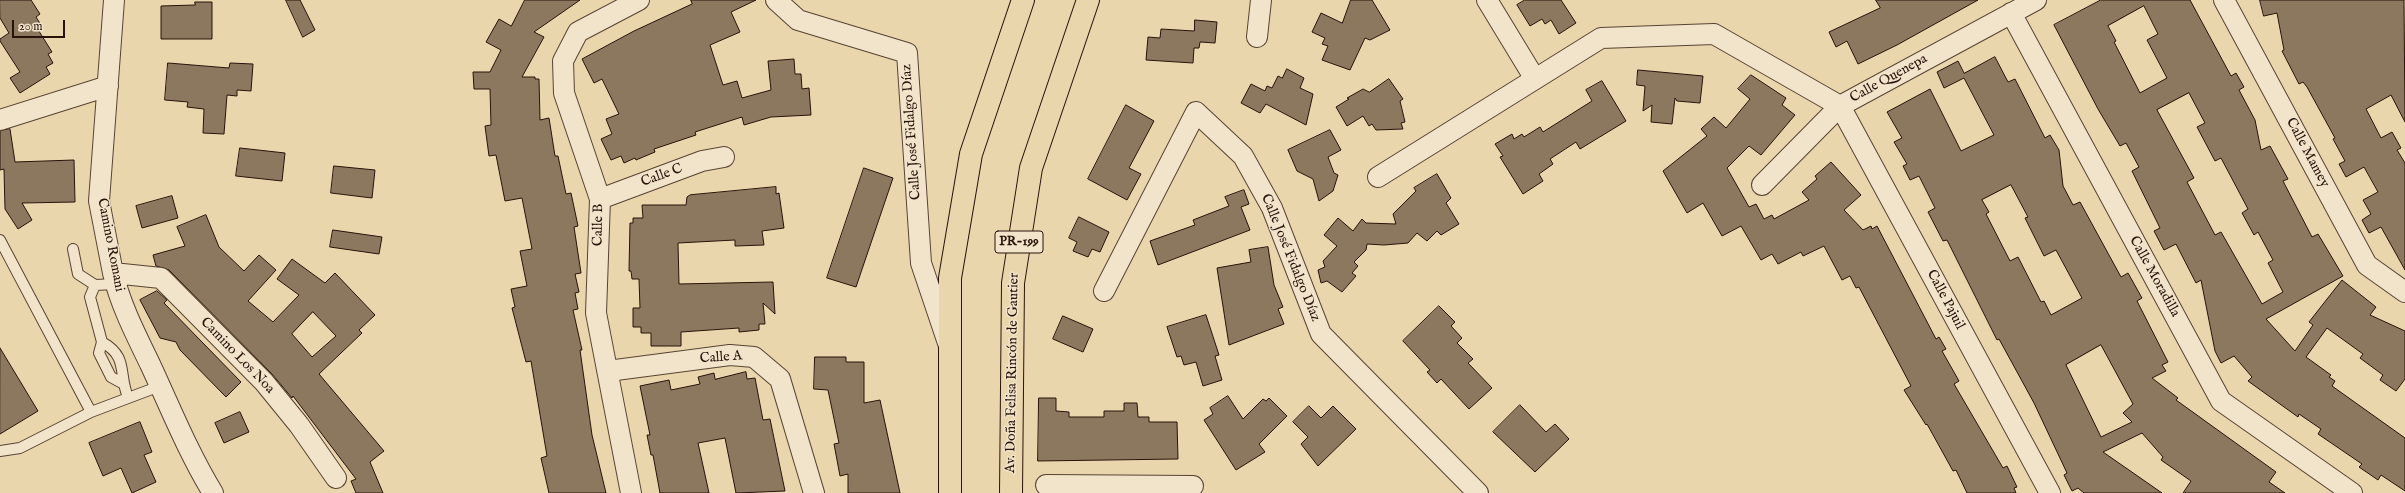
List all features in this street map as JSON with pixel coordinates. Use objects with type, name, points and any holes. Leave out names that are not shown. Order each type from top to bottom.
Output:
[{"type":"main road","points":[[950,493],[950,278],[970,154],[1023,0]]},
{"type":"main road","name":"Av. Doña Felisa Rincón de Gautier","points":[[1011,493],[1013,283],[1031,168],[1088,0]]},
{"type":"street","name":"Camino Romani","points":[[114,0],[99,201],[114,278],[160,386],[196,464],[213,493]]},
{"type":"street","name":"Calle B","points":[[631,493],[596,313],[600,199],[564,93],[563,61],[578,32],[639,0]]},
{"type":"street","name":"Calle José Fidalgo Díaz","points":[[776,0],[798,20],[907,53],[921,263],[950,348]]},
{"type":"street","points":[[1257,37],[1261,0]]},
{"type":"street","points":[[1487,0],[1535,79]]},
{"type":"street","name":"Calle Quenepa","points":[[1762,185],[1840,106],[2036,0]]},
{"type":"street","name":"Calle Mamey","points":[[2224,0],[2367,265],[2405,292]]},
{"type":"street","name":"Calle Moradilla","points":[[2010,13],[2221,401],[2352,493]]},
{"type":"street","points":[[1378,177],[1602,38],[1714,34],[1840,106]]},
{"type":"street","points":[[0,120],[108,86]]},
{"type":"street","name":"Calle Pajuil","points":[[1840,106],[2050,493]]},
{"type":"street","name":"Calle José Fidalgo Díaz","points":[[1104,291],[1196,112],[1243,156],[1272,208],[1321,334],[1478,493]]},
{"type":"street","name":"Calle C","points":[[600,199],[702,161],[724,157]]},
{"type":"street","name":"Camino Los Noa","points":[[114,278],[161,278],[264,382],[299,425],[336,478]]},
{"type":"street","name":"Calle A","points":[[608,371],[730,355],[754,357],[780,379],[814,493]]},
{"type":"street","points":[[1046,485],[1105,489],[1194,486]]},
{"type":"lane","points":[[0,240],[91,412]]},
{"type":"lane","points":[[73,250],[78,274],[95,285]]},
{"type":"lane","points":[[114,278],[95,285],[90,297],[102,342],[99,353],[110,376],[122,383]]},
{"type":"lane","points":[[102,342],[113,348],[124,370],[122,383],[128,397]]},
{"type":"lane","points":[[0,451],[20,448],[91,412],[160,386]]},
{"type":"building","points":[[0,0],[31,0],[40,14],[36,17],[41,25],[37,28],[52,52],[48,54],[53,63],[46,67],[50,74],[20,93],[10,78],[20,72],[0,41],[0,39],[9,33],[0,18]]},
{"type":"building","points":[[286,0],[300,0],[315,30],[303,37]]},
{"type":"building","points":[[525,0],[580,0],[534,32],[544,37],[522,77],[535,77],[535,79],[539,79],[540,120],[549,118],[555,156],[558,156],[566,194],[571,193],[578,226],[574,227],[581,273],[575,274],[579,292],[575,293],[578,309],[573,310],[582,350],[580,350],[592,435],[606,493],[549,493],[541,458],[547,456],[531,361],[526,362],[512,308],[515,307],[511,289],[527,286],[520,251],[532,249],[522,198],[505,201],[496,155],[489,156],[485,126],[491,125],[490,89],[474,89],[473,72],[490,72],[501,50],[486,42],[499,19],[511,26]]},
{"type":"building","points":[[691,0],[756,0],[731,12],[740,32],[710,45],[723,85],[737,81],[742,98],[771,90],[768,61],[794,59],[795,74],[801,74],[802,89],[809,88],[811,115],[771,117],[744,125],[742,117],[695,132],[696,135],[654,149],[655,152],[636,160],[635,158],[624,163],[621,156],[611,160],[601,139],[612,134],[606,119],[619,114],[602,79],[594,83],[582,59],[634,31],[692,4]]},
{"type":"building","points":[[1351,0],[1372,0],[1390,30],[1370,40],[1365,38],[1350,70],[1322,60],[1328,46],[1322,44],[1325,38],[1312,32],[1321,13],[1342,23]]},
{"type":"building","points":[[1525,0],[1561,0],[1576,23],[1559,34],[1551,20],[1545,24],[1542,19],[1530,26],[1517,5]]},
{"type":"building","points":[[1876,0],[1978,0],[1897,45],[1858,64],[1847,41],[1836,47],[1829,32],[1880,8]]},
{"type":"building","points":[[2101,0],[2190,0],[2231,76],[2236,73],[2244,87],[2239,90],[2255,120],[2261,150],[2270,146],[2288,179],[2283,181],[2312,237],[2318,234],[2343,276],[2266,319],[2295,351],[2313,325],[2309,322],[2342,280],[2376,307],[2370,315],[2405,331],[2405,379],[2396,391],[2380,380],[2383,375],[2360,358],[2363,354],[2327,328],[2306,357],[2331,375],[2329,377],[2335,381],[2332,386],[2405,438],[2405,491],[2381,475],[2378,480],[2359,467],[2362,464],[2318,434],[2321,429],[2299,414],[2298,417],[2248,381],[2252,377],[2234,356],[2221,363],[2215,351],[2201,280],[2196,283],[2176,244],[2164,250],[2154,231],[2160,228],[2132,171],[2139,167],[2126,143],[2120,146],[2098,109],[2054,25]],"holes":[[[2144,6],[2158,34],[2147,40],[2167,78],[2140,93],[2114,42],[2116,41],[2108,26]],[[2189,93],[2205,123],[2197,127],[2215,161],[2221,158],[2248,209],[2242,213],[2254,235],[2258,232],[2273,260],[2268,263],[2283,292],[2262,304],[2221,232],[2215,235],[2187,182],[2194,178],[2157,110]]]},
{"type":"building","points":[[2260,0],[2404,0],[2405,122],[2391,95],[2366,109],[2381,138],[2392,132],[2401,148],[2397,150],[2405,163],[2405,270],[2381,227],[2369,233],[2362,220],[2371,214],[2363,200],[2378,192],[2364,167],[2346,177],[2339,164],[2345,161],[2333,139],[2335,138],[2307,87],[2303,82],[2299,84],[2282,51],[2284,50],[2277,13],[2264,16]]},
{"type":"building","points":[[195,2],[212,2],[212,39],[161,39],[161,6],[195,5]]},
{"type":"building","points":[[1195,20],[1217,22],[1215,43],[1200,42],[1199,48],[1194,48],[1193,63],[1146,60],[1148,37],[1160,38],[1161,29],[1194,31]]},
{"type":"building","points":[[1995,57],[2008,82],[2015,79],[2045,138],[2050,135],[2059,150],[2063,186],[2073,205],[2080,202],[2121,277],[2128,273],[2142,298],[2137,301],[2168,362],[2162,365],[2166,371],[2152,378],[2178,398],[2176,400],[2276,472],[2269,482],[2285,493],[2183,493],[2191,481],[2161,460],[2163,457],[2142,433],[2103,452],[2162,493],[2084,493],[2078,488],[2072,491],[2064,475],[2067,473],[2034,403],[1999,339],[1997,340],[1947,240],[1943,241],[1928,212],[1935,208],[1919,176],[1910,180],[1903,166],[1907,164],[1894,142],[1902,138],[1887,112],[1930,89],[1961,151],[1994,135],[1964,78],[1944,88],[1937,72],[1958,61],[1964,73]],"holes":[[[2011,185],[2028,217],[2025,218],[2044,256],[2056,250],[2082,298],[2051,315],[2044,301],[2041,302],[2018,257],[2010,261],[1986,214],[1989,212],[1982,200]],[[2101,345],[2133,404],[2123,413],[2132,422],[2101,437],[2066,365]]]},
{"type":"building","points":[[168,63],[229,68],[230,63],[253,64],[251,91],[237,90],[237,96],[227,95],[224,134],[203,133],[204,109],[187,107],[188,102],[165,100]]},
{"type":"building","points":[[1287,69],[1304,78],[1300,88],[1313,94],[1306,125],[1266,104],[1260,113],[1241,103],[1251,84],[1265,91],[1267,86],[1272,88],[1278,76],[1282,78]]},
{"type":"building","points":[[1638,70],[1703,76],[1700,103],[1677,101],[1675,98],[1672,124],[1651,122],[1652,105],[1643,111],[1645,86],[1637,85]]},
{"type":"building","points":[[1751,75],[1786,98],[1782,105],[1795,115],[1761,155],[1749,146],[1727,168],[1749,207],[1756,204],[1764,219],[1772,215],[1774,219],[1809,200],[1802,192],[1817,179],[1815,176],[1831,162],[1861,195],[1844,210],[1863,230],[1871,226],[1872,229],[1877,226],[1936,339],[1939,337],[1946,349],[1942,351],[1959,381],[1954,384],[2003,468],[2007,466],[2017,487],[2014,488],[2016,493],[1967,493],[1956,470],[1953,471],[1927,424],[1926,425],[1904,390],[1911,386],[1859,287],[1856,288],[1850,276],[1842,280],[1824,246],[1803,256],[1801,252],[1778,264],[1772,254],[1761,260],[1741,226],[1722,236],[1703,203],[1687,213],[1663,171],[1707,136],[1701,129],[1714,117],[1726,128],[1750,99],[1738,89]]},
{"type":"building","points":[[1389,79],[1403,99],[1400,101],[1405,122],[1401,123],[1403,129],[1376,130],[1372,124],[1369,126],[1363,116],[1347,126],[1336,107],[1349,99],[1347,98],[1363,89],[1369,92]]},
{"type":"building","points":[[1602,81],[1626,121],[1580,149],[1576,142],[1550,159],[1553,164],[1539,174],[1543,181],[1523,194],[1500,157],[1503,156],[1495,144],[1512,134],[1514,139],[1522,134],[1524,137],[1540,127],[1543,132],[1592,101],[1586,90]]},
{"type":"building","points":[[1126,105],[1154,121],[1129,168],[1141,174],[1127,200],[1088,179]]},
{"type":"building","points":[[10,129],[15,162],[74,160],[75,202],[22,203],[32,220],[18,229],[5,209],[4,169],[0,170],[0,131]]},
{"type":"building","points":[[1330,130],[1341,150],[1328,157],[1334,173],[1338,175],[1333,191],[1319,201],[1313,179],[1297,171],[1288,150]]},
{"type":"building","points":[[240,148],[285,153],[282,181],[236,176]]},
{"type":"building","points":[[334,166],[375,170],[372,198],[331,193]]},
{"type":"building","points":[[864,168],[893,178],[856,287],[827,278]]},
{"type":"building","points":[[1437,174],[1451,198],[1446,203],[1459,224],[1441,235],[1437,231],[1427,241],[1417,233],[1408,243],[1384,245],[1367,244],[1366,250],[1354,262],[1358,266],[1352,273],[1356,276],[1342,292],[1327,281],[1321,283],[1318,270],[1325,267],[1323,261],[1337,246],[1324,235],[1338,218],[1353,231],[1362,219],[1366,223],[1396,224],[1393,214],[1416,191],[1414,188]]},
{"type":"building","points":[[776,187],[776,194],[779,193],[784,228],[762,231],[764,245],[735,246],[735,240],[678,243],[679,284],[773,282],[775,314],[763,303],[765,324],[759,324],[759,330],[739,332],[739,328],[681,332],[681,346],[651,346],[651,333],[641,333],[641,327],[633,327],[633,308],[640,308],[639,279],[632,279],[631,271],[629,271],[630,223],[633,223],[633,218],[643,218],[642,205],[686,205],[687,197],[690,195]]},
{"type":"building","points":[[1244,190],[1249,204],[1241,207],[1250,230],[1158,265],[1150,241],[1195,225],[1193,220],[1229,206],[1225,197]]},
{"type":"building","points":[[172,196],[178,218],[142,228],[136,206]]},
{"type":"building","points":[[206,215],[219,247],[244,271],[259,255],[276,270],[248,301],[273,322],[299,295],[277,279],[292,259],[325,283],[335,273],[375,315],[359,330],[362,333],[319,374],[384,451],[370,462],[383,493],[356,493],[351,481],[356,479],[293,396],[292,398],[272,374],[169,270],[156,266],[153,255],[185,246],[177,227]],"holes":[[[313,312],[336,336],[312,357],[292,334]]]},
{"type":"building","points":[[1079,217],[1109,232],[1100,252],[1092,249],[1088,257],[1073,251],[1077,242],[1069,238]]},
{"type":"building","points":[[333,230],[382,237],[379,254],[330,247]]},
{"type":"building","points":[[1268,247],[1274,285],[1283,307],[1278,309],[1284,324],[1229,345],[1217,268],[1251,262],[1249,250]]},
{"type":"building","points":[[157,291],[167,300],[164,303],[241,382],[226,397],[180,350],[176,342],[160,338],[140,300]]},
{"type":"building","points":[[1439,306],[1455,322],[1451,326],[1462,338],[1457,343],[1473,359],[1468,363],[1492,388],[1469,409],[1441,379],[1437,383],[1427,372],[1430,370],[1403,341]]},
{"type":"building","points":[[1206,315],[1219,355],[1215,356],[1222,380],[1203,386],[1196,362],[1184,365],[1181,356],[1177,357],[1167,327]]},
{"type":"building","points":[[1063,316],[1093,329],[1083,352],[1053,339]]},
{"type":"building","points":[[0,348],[38,411],[0,434]]},
{"type":"building","points":[[815,357],[846,357],[846,362],[864,362],[864,403],[880,400],[900,493],[848,493],[848,474],[840,476],[834,444],[839,443],[828,390],[814,389]]},
{"type":"building","points":[[746,372],[747,379],[755,378],[763,420],[770,419],[785,491],[736,493],[725,438],[698,443],[709,493],[660,493],[653,455],[651,455],[647,435],[650,435],[640,386],[669,380],[671,390],[700,384],[698,377],[714,373],[715,379]]},
{"type":"building","points":[[1228,396],[1243,419],[1263,399],[1266,401],[1269,398],[1287,416],[1259,444],[1265,452],[1236,470],[1204,420],[1213,414],[1210,408]]},
{"type":"building","points":[[1039,398],[1056,398],[1056,411],[1069,412],[1069,417],[1104,417],[1104,411],[1124,411],[1124,403],[1137,403],[1138,417],[1149,417],[1149,422],[1177,422],[1178,459],[1038,461]]},
{"type":"building","points":[[1520,405],[1546,432],[1555,424],[1569,439],[1535,472],[1493,432]]},
{"type":"building","points":[[1309,406],[1321,418],[1333,406],[1356,429],[1318,466],[1301,444],[1308,437],[1293,422]]},
{"type":"building","points":[[240,412],[249,432],[224,443],[215,423]]},
{"type":"building","points":[[140,422],[152,452],[144,455],[156,482],[132,493],[121,468],[103,476],[89,443]]}]
